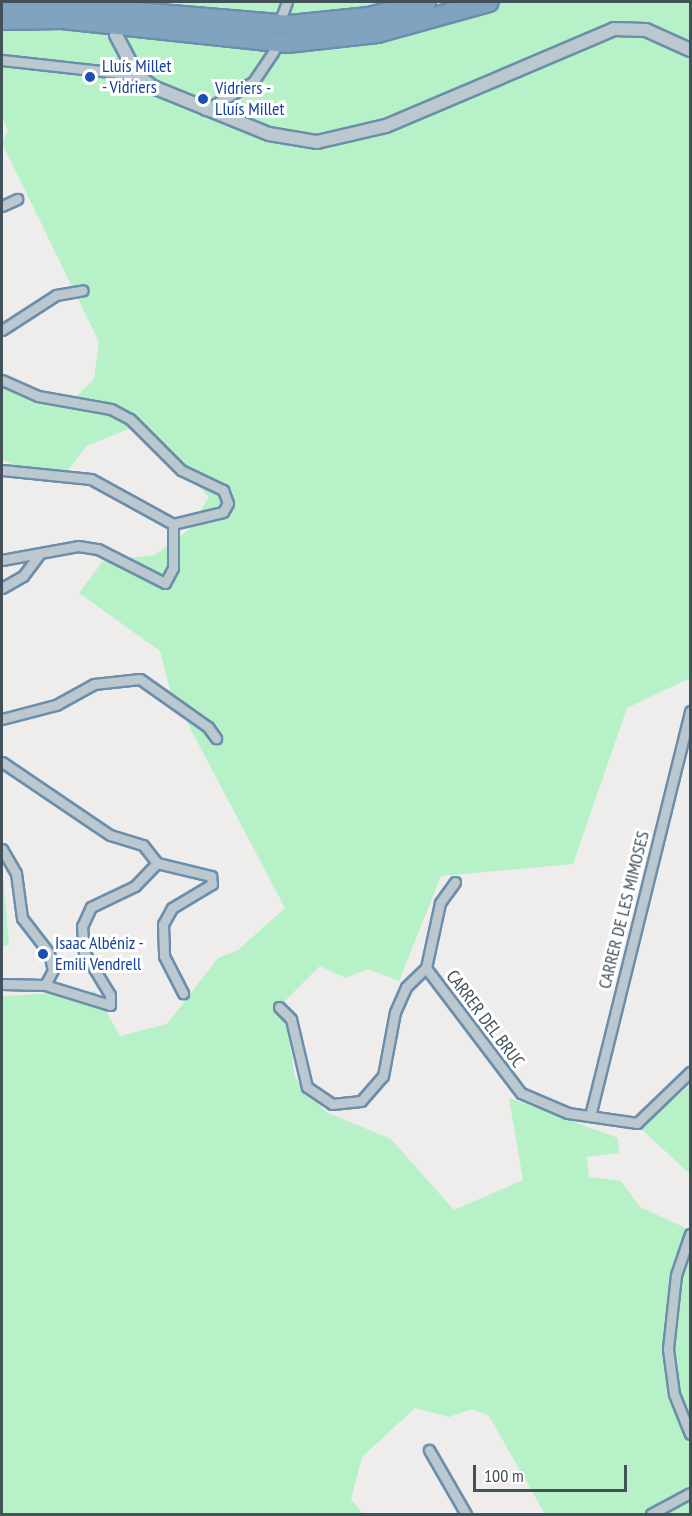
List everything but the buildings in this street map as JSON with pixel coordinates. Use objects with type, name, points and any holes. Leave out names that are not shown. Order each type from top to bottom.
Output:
[{"type":"highway","points":[[2,2],[290,25],[339,22],[426,2]]},
{"type":"highway","points":[[2,20],[62,19],[287,43],[377,33],[489,2]]},
{"type":"street","points":[[282,15],[287,2]]},
{"type":"street","points":[[2,60],[137,75],[205,110],[291,139],[338,140],[386,126],[614,29],[646,30],[690,50]]},
{"type":"street","points":[[116,35],[137,75]]},
{"type":"street","points":[[205,110],[253,81],[274,51]]},
{"type":"street","points":[[2,206],[16,199]]},
{"type":"street","points":[[2,330],[56,295],[83,290]]},
{"type":"street","points":[[2,380],[38,396],[111,409],[130,419],[181,470],[223,490],[228,503],[223,512],[173,524],[91,479],[2,470]]},
{"type":"street","points":[[2,560],[38,556],[78,546],[98,549],[165,583],[173,568],[173,524]]},
{"type":"street","points":[[2,588],[23,576],[38,556]]},
{"type":"street","points":[[2,719],[56,705],[94,684],[140,679],[216,738]]},
{"type":"street","name":"CARRER DE LES MIMOSES","points":[[590,1116],[690,711]]},
{"type":"street","points":[[2,762],[110,835],[143,845],[157,863],[211,876],[212,884],[172,908],[163,924],[164,956],[183,993]]},
{"type":"street","points":[[2,849],[16,873],[22,918],[49,953],[53,970],[45,985]]},
{"type":"street","points":[[2,984],[45,985],[110,1005],[110,995],[84,952],[82,926],[91,907],[135,886],[157,863]]},
{"type":"street","name":"CARRER DEL BRUC","points":[[455,882],[440,903],[426,968],[521,1093],[590,1116],[637,1123],[690,1072]]},
{"type":"street","points":[[279,1008],[291,1019],[307,1087],[332,1104],[361,1101],[383,1076],[395,1012],[406,987],[426,968]]},
{"type":"street","points":[[690,1234],[676,1275],[668,1349],[674,1394],[690,1434]]},
{"type":"street","points":[[429,1450],[466,1515]]},
{"type":"street","points":[[651,1515],[690,1493]]},
{"type":"green space","points":[[2,2],[690,2],[690,678],[627,708],[573,864],[441,876],[399,981],[368,969],[346,978],[320,966],[284,1002],[295,1078],[326,1112],[391,1139],[454,1210],[523,1180],[509,1098],[618,1138],[619,1153],[587,1157],[589,1177],[621,1181],[640,1207],[690,1230],[690,1514],[545,1514],[489,1416],[472,1409],[449,1417],[415,1408],[362,1457],[351,1499],[363,1514],[2,1514],[2,996],[95,991],[120,1036],[167,1024],[218,958],[238,950],[285,908],[170,690],[160,651],[79,593],[103,561],[155,555],[187,531],[209,497],[140,424],[87,446],[67,471],[16,466],[2,459],[2,387],[35,403],[68,405],[94,379],[99,342],[2,143],[8,131],[2,116]]},
{"type":"green space","points":[[2,864],[9,945],[2,946]]},
{"type":"green space","points":[[690,1085],[690,1174],[640,1128]]},
{"type":"place","name":"Lluís Millet - Vidriers","points":[[90,77]]},
{"type":"place","name":"Vidriers - Lluís Millet","points":[[203,99]]},
{"type":"place","name":"Isaac Albéniz - Emili Vendrell","points":[[43,954]]}]
